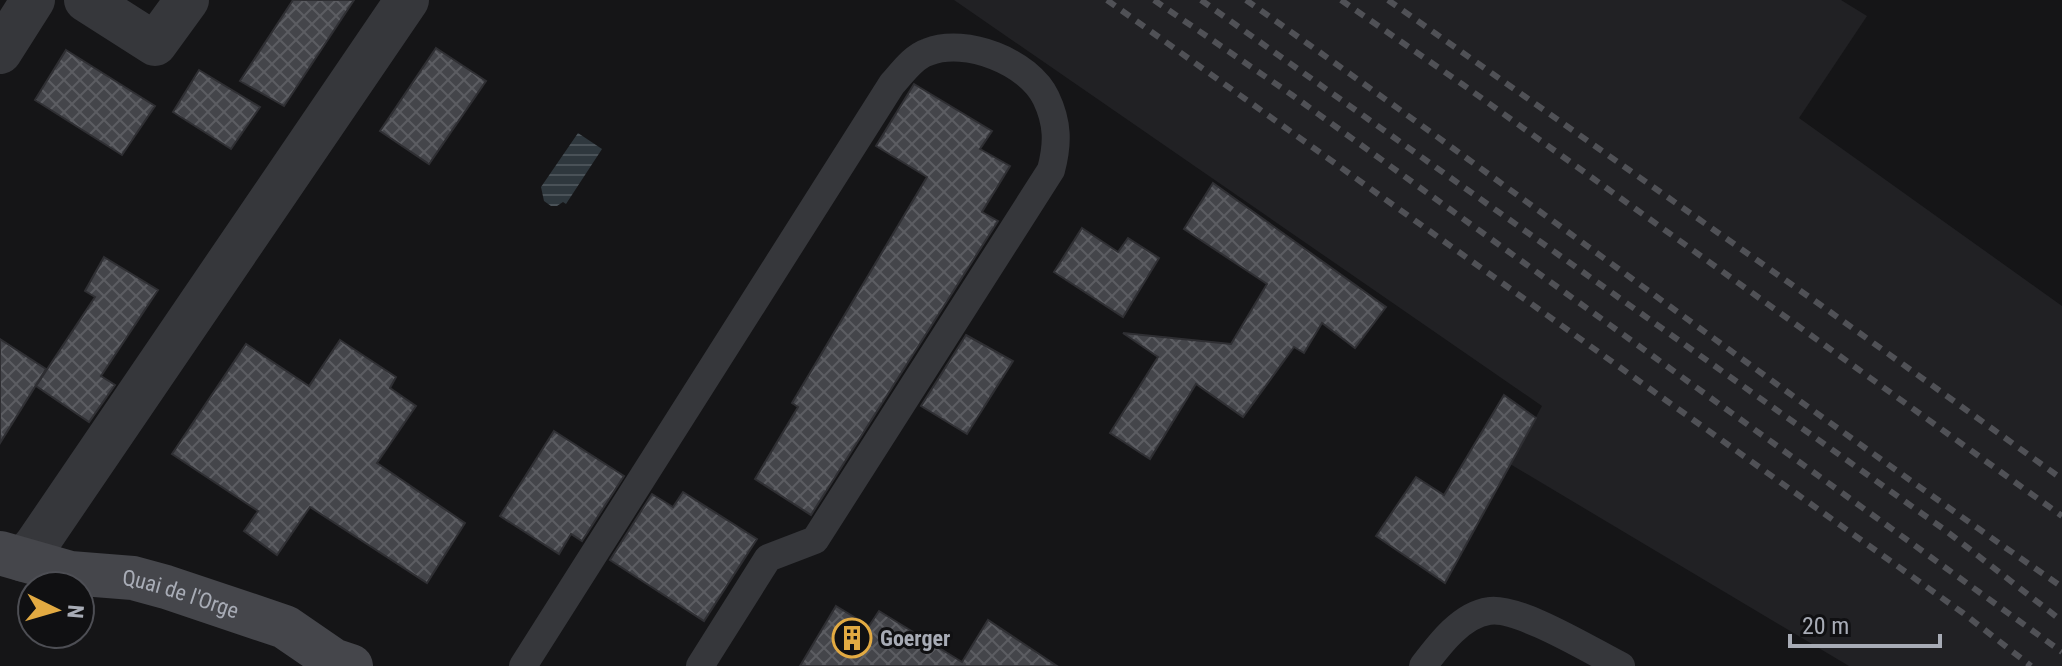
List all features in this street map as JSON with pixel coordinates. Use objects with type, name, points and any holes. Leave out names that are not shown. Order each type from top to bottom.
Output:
[{"type":"main road","name":"Quai de l'Orge","points":[[12,556],[70,573],[133,578],[166,587],[285,627],[333,660],[351,666]]},
{"type":"street","points":[[0,52],[33,0]]},
{"type":"street","points":[[86,0],[155,44],[187,0]]},
{"type":"street","points":[[12,556],[36,545],[407,0]]},
{"type":"lane","points":[[523,666],[892,84],[907,66],[928,52],[950,49],[989,52],[1036,83],[1045,96],[1055,124],[1057,145],[1051,170],[815,540],[768,558],[700,666]]},
{"type":"lane","points":[[1423,666],[1445,639],[1471,618],[1490,611],[1513,612],[1621,666]]},
{"type":"shaded area","points":[[954,0],[1841,0],[1867,16],[1799,118],[2062,306],[2062,666],[1849,666],[1510,464],[1542,406]]},
{"type":"shaded area","points":[[578,133],[602,149],[566,204],[551,206],[544,201],[541,187]]},
{"type":"building","points":[[293,0],[354,0],[284,106],[240,81]]},
{"type":"building","points":[[436,48],[486,81],[429,164],[380,131]]},
{"type":"building","points":[[66,50],[155,106],[122,155],[35,100]]},
{"type":"building","points":[[199,70],[260,107],[231,149],[173,112]]},
{"type":"building","points":[[914,84],[992,131],[980,149],[1010,166],[982,212],[998,221],[811,515],[755,479],[798,407],[792,403],[927,177],[876,146]]},
{"type":"building","points":[[1213,183],[1386,307],[1355,348],[1322,323],[1304,353],[1294,347],[1243,417],[1196,384],[1150,459],[1110,433],[1158,357],[1123,333],[1231,344],[1267,284],[1184,229]]},
{"type":"building","points":[[1082,228],[1118,252],[1128,238],[1159,258],[1123,317],[1054,272]]},
{"type":"building","points":[[104,257],[158,290],[101,376],[115,385],[89,422],[36,386],[95,297],[85,291]]},
{"type":"building","points":[[966,335],[1013,361],[967,434],[921,406]]},
{"type":"building","points":[[0,339],[46,369],[0,443]]},
{"type":"building","points":[[340,340],[396,377],[390,388],[416,406],[377,463],[465,523],[427,583],[310,507],[277,555],[244,531],[258,511],[172,454],[246,344],[309,386]]},
{"type":"building","points":[[1504,395],[1536,418],[1445,583],[1376,536],[1416,477],[1444,495]]},
{"type":"building","points":[[554,431],[624,476],[582,541],[571,534],[559,554],[500,516]]},
{"type":"building","points":[[683,492],[757,539],[704,621],[610,560],[652,494],[673,507]]},
{"type":"building","name":"Goerger","points":[[836,606],[869,626],[879,611],[962,662],[988,620],[1057,666],[800,666]]},
{"type":"railway","points":[[1107,0],[1963,613],[2031,666]]},
{"type":"railway","points":[[1154,0],[1292,95],[2062,652]]},
{"type":"railway","points":[[1201,0],[1945,530],[2062,621]]},
{"type":"railway","points":[[1246,0],[2062,587]]},
{"type":"railway","points":[[1341,0],[2062,516]]},
{"type":"railway","points":[[1388,0],[2062,479]]},
{"type":"place","name":"Goerger","points":[[852,638]]}]
